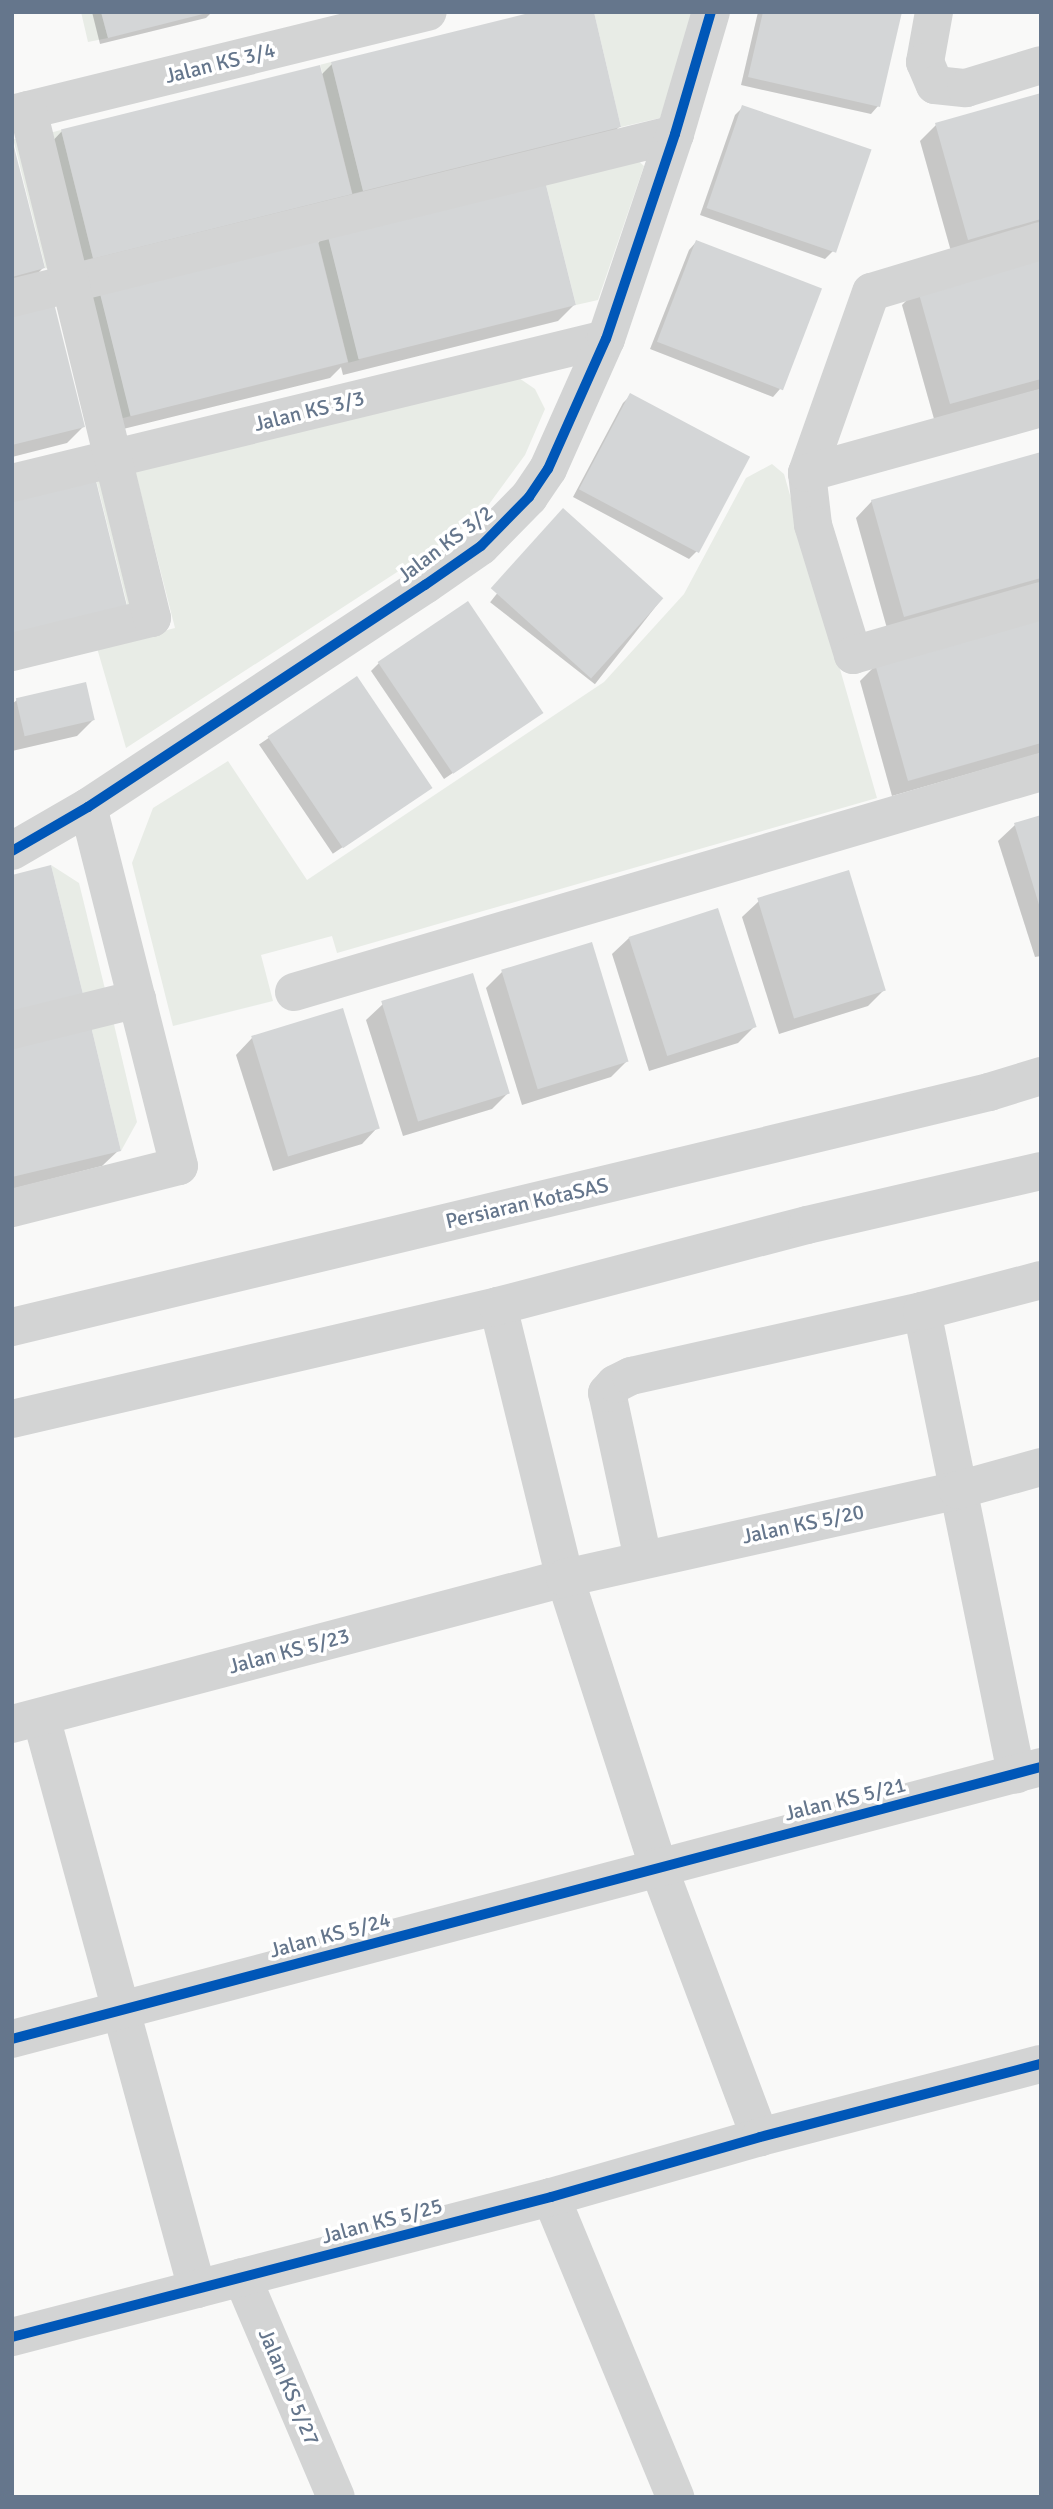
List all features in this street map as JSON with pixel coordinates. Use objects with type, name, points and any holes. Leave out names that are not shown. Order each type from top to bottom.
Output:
[{"type":"street","name":"Jalan KS 3/4","points":[[20,112],[428,12]]},
{"type":"street","name":"Jalan KS 3/2","points":[[13,847],[88,807],[425,585],[481,546],[506,523],[548,469],[606,339],[675,134],[711,12]]},
{"type":"street","points":[[934,12],[925,62],[935,85],[966,88],[1041,65]]},
{"type":"street","points":[[12,652],[152,618],[69,284],[20,112]]},
{"type":"street","points":[[12,298],[675,134]]},
{"type":"street","points":[[1041,241],[871,292],[807,473],[813,525],[853,655],[1041,601]]},
{"type":"street","name":"Jalan KS 3/3","points":[[12,483],[606,339]]},
{"type":"street","points":[[807,473],[1041,408]]},
{"type":"street","points":[[294,992],[1041,772]]},
{"type":"street","points":[[12,1208],[179,1167],[88,807]]},
{"type":"street","points":[[12,1030],[137,999]]},
{"type":"street","name":"Persiaran KotaSAS","points":[[12,1326],[962,1099],[1041,1076]]},
{"type":"street","points":[[12,1419],[498,1306],[807,1225],[1041,1171]]},
{"type":"street","points":[[643,1559],[607,1394],[615,1384],[631,1377],[922,1311],[1041,1280]]},
{"type":"street","points":[[498,1306],[565,1578],[658,1866],[760,2137]]},
{"type":"street","points":[[922,1311],[958,1489],[1028,1771]]},
{"type":"street","name":"Jalan KS 5/20","points":[[565,1578],[958,1489],[1041,1467]]},
{"type":"street","name":"Jalan KS 5/23","points":[[27,1721],[565,1578]]},
{"type":"street","points":[[27,1721],[122,2012],[197,2289]]},
{"type":"street","name":"Jalan KS 5/21","points":[[658,1866],[1028,1771]]},
{"type":"street","name":"Jalan KS 5/24","points":[[12,2039],[122,2012],[658,1866]]},
{"type":"street","name":"Jalan KS 5/25","points":[[12,2337],[551,2197],[760,2137],[1041,2064]]},
{"type":"street","points":[[551,2197],[675,2497]]},
{"type":"street","name":"Jalan KS 5/27","points":[[242,2277],[336,2497]]},
{"type":"shaded area","points":[[81,12],[101,12],[108,38],[88,42]]},
{"type":"shaded area","points":[[594,12],[696,12],[660,118],[621,127]]},
{"type":"shaded area","points":[[331,62],[363,191],[353,194],[320,65]]},
{"type":"shaded area","points":[[61,130],[93,258],[83,260],[51,132]]},
{"type":"shaded area","points":[[23,137],[55,266],[45,268],[13,139]]},
{"type":"shaded area","points":[[633,156],[644,166],[598,300],[576,305],[544,177]]},
{"type":"shaded area","points":[[327,231],[359,360],[349,363],[316,234]]},
{"type":"shaded area","points":[[99,288],[131,416],[121,418],[89,290]]},
{"type":"shaded area","points":[[519,378],[535,389],[545,409],[525,455],[484,511],[448,539],[126,748],[97,648],[175,628],[134,467]]},
{"type":"shaded area","points":[[772,464],[784,474],[877,798],[337,953],[332,936],[261,955],[273,1001],[173,1026],[132,863],[153,808],[228,761],[307,880],[604,682],[684,594],[746,478]]},
{"type":"shaded area","points":[[105,474],[137,603],[127,605],[95,476]]},
{"type":"shaded area","points":[[51,865],[79,883],[105,989],[83,994]]},
{"type":"shaded area","points":[[112,1016],[137,1122],[121,1151],[90,1022]]},
{"type":"building","points":[[101,12],[207,12],[207,13],[108,38]]},
{"type":"building","points":[[533,12],[594,12],[621,127],[363,191],[331,62]]},
{"type":"building","points":[[763,12],[902,12],[880,107],[748,77]]},
{"type":"building","points":[[320,65],[352,194],[93,259],[61,130]]},
{"type":"building","points":[[1041,93],[1041,219],[968,240],[935,123]]},
{"type":"building","points":[[742,105],[872,150],[836,253],[707,208]]},
{"type":"building","points":[[12,139],[45,268],[12,277]]},
{"type":"building","points":[[544,177],[576,305],[359,359],[327,231]]},
{"type":"building","points":[[316,234],[348,362],[131,416],[99,288]]},
{"type":"building","points":[[696,240],[822,288],[783,390],[657,342]]},
{"type":"building","points":[[1041,252],[1041,379],[950,404],[917,287]]},
{"type":"building","points":[[53,299],[85,427],[12,445],[12,309]]},
{"type":"building","points":[[630,393],[750,457],[699,553],[579,489]]},
{"type":"building","points":[[1041,452],[1041,578],[904,617],[871,500]]},
{"type":"building","points":[[95,477],[127,606],[12,634],[12,497]]},
{"type":"building","points":[[563,508],[663,598],[591,679],[491,588]]},
{"type":"building","points":[[468,601],[543,713],[453,774],[378,662]]},
{"type":"building","points":[[1041,617],[1041,743],[908,781],[875,664]]},
{"type":"building","points":[[357,676],[432,788],[343,848],[267,736]]},
{"type":"building","points":[[86,682],[95,720],[25,736],[16,698]]},
{"type":"building","points":[[1041,815],[1041,908],[1040,908],[1014,823]]},
{"type":"building","points":[[51,865],[83,994],[12,1012],[12,875]]},
{"type":"building","points":[[849,870],[886,990],[794,1019],[757,898]]},
{"type":"building","points":[[718,908],[757,1027],[667,1056],[629,937]]},
{"type":"building","points":[[592,942],[629,1062],[538,1089],[501,970]]},
{"type":"building","points":[[473,973],[510,1093],[418,1122],[381,1001]]},
{"type":"building","points":[[343,1008],[380,1128],[288,1157],[251,1036]]},
{"type":"building","points":[[90,1022],[121,1151],[12,1177],[12,1041]]},
{"type":"cycle path","points":[[12,851],[88,807],[425,585],[481,546],[529,497],[548,469],[606,339],[675,134],[711,12]]},
{"type":"cycle path","points":[[12,2039],[1041,1767]]},
{"type":"cycle path","points":[[12,2337],[551,2197],[760,2137],[1041,2064]]}]
